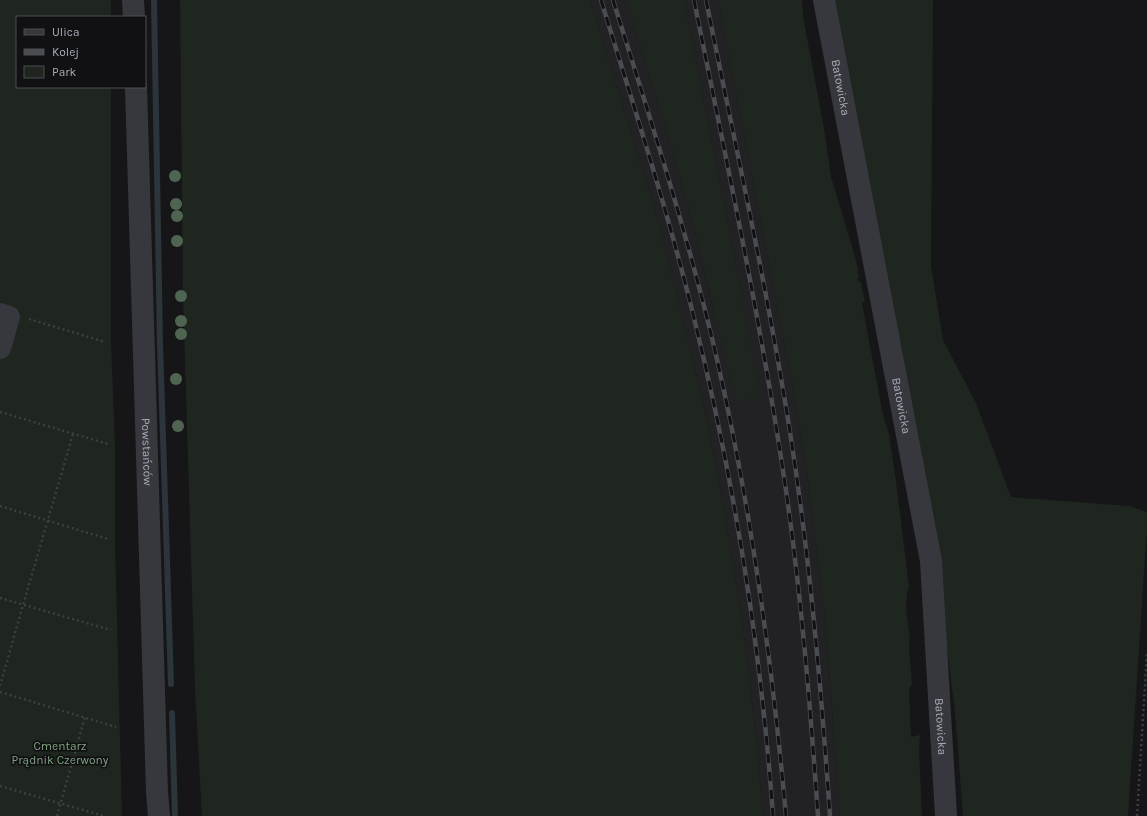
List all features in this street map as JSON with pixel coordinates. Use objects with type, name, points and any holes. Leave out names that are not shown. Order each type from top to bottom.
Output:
[{"type":"street","points":[[134,0],[134,16]]},
{"type":"street","name":"Batowicka","points":[[824,0],[931,561],[946,816]]},
{"type":"street","name":"Powstańców","points":[[136,88],[156,784],[159,816]]},
{"type":"street","points":[[0,348],[5,316]]},
{"type":"path","points":[[5,316],[17,316],[105,342]]},
{"type":"path","points":[[0,412],[108,444]]},
{"type":"path","points":[[0,686],[73,434]]},
{"type":"path","points":[[0,506],[108,539]]},
{"type":"path","points":[[0,598],[111,630]]},
{"type":"path","points":[[1137,816],[1147,652]]},
{"type":"path","points":[[0,692],[116,727]]},
{"type":"path","points":[[57,816],[85,717]]},
{"type":"path","points":[[0,786],[104,816]]},
{"type":"shaded area","points":[[590,0],[626,0],[668,136],[694,228],[714,312],[741,291],[684,0],[718,0],[793,388],[807,473],[827,634],[840,816],[763,816],[747,658],[737,587],[718,476],[702,398],[659,223]]},
{"type":"green space","name":"Cmentarz Prądnik Czerwony","points":[[0,0],[111,0],[111,16],[16,16],[16,88],[111,88],[111,343],[115,446],[115,542],[122,816],[0,816]]},
{"type":"green space","points":[[180,0],[590,0],[659,223],[702,398],[718,476],[737,587],[747,658],[763,816],[202,816],[195,688],[183,295]]},
{"type":"green space","points":[[626,0],[684,0],[741,291],[760,398],[736,401],[694,228],[668,136]]},
{"type":"green space","points":[[718,0],[802,0],[803,17],[824,128],[830,178],[832,180],[856,260],[859,277],[857,279],[861,283],[865,302],[862,303],[883,415],[889,434],[896,481],[909,587],[906,608],[910,639],[909,647],[912,685],[909,688],[911,737],[920,735],[919,752],[922,816],[840,816],[827,634],[807,473],[793,388]]},
{"type":"green space","points":[[835,0],[933,0],[931,266],[943,340],[976,403],[1011,497],[1129,506],[1147,512],[1128,816],[963,816],[955,712],[926,483]]},
{"type":"waterway","points":[[154,0],[160,344],[171,684]]},
{"type":"waterway","points":[[172,713],[175,816]]},
{"type":"railway","points":[[601,0],[672,235],[708,376],[744,564],[761,689],[773,816]]},
{"type":"railway","points":[[613,0],[681,221],[716,355],[740,469],[759,584],[774,700],[786,816]]},
{"type":"railway","points":[[694,0],[730,179],[775,417],[795,562],[812,731],[818,816]]},
{"type":"railway","points":[[706,0],[761,270],[790,432],[809,575],[823,719],[830,816]]}]
